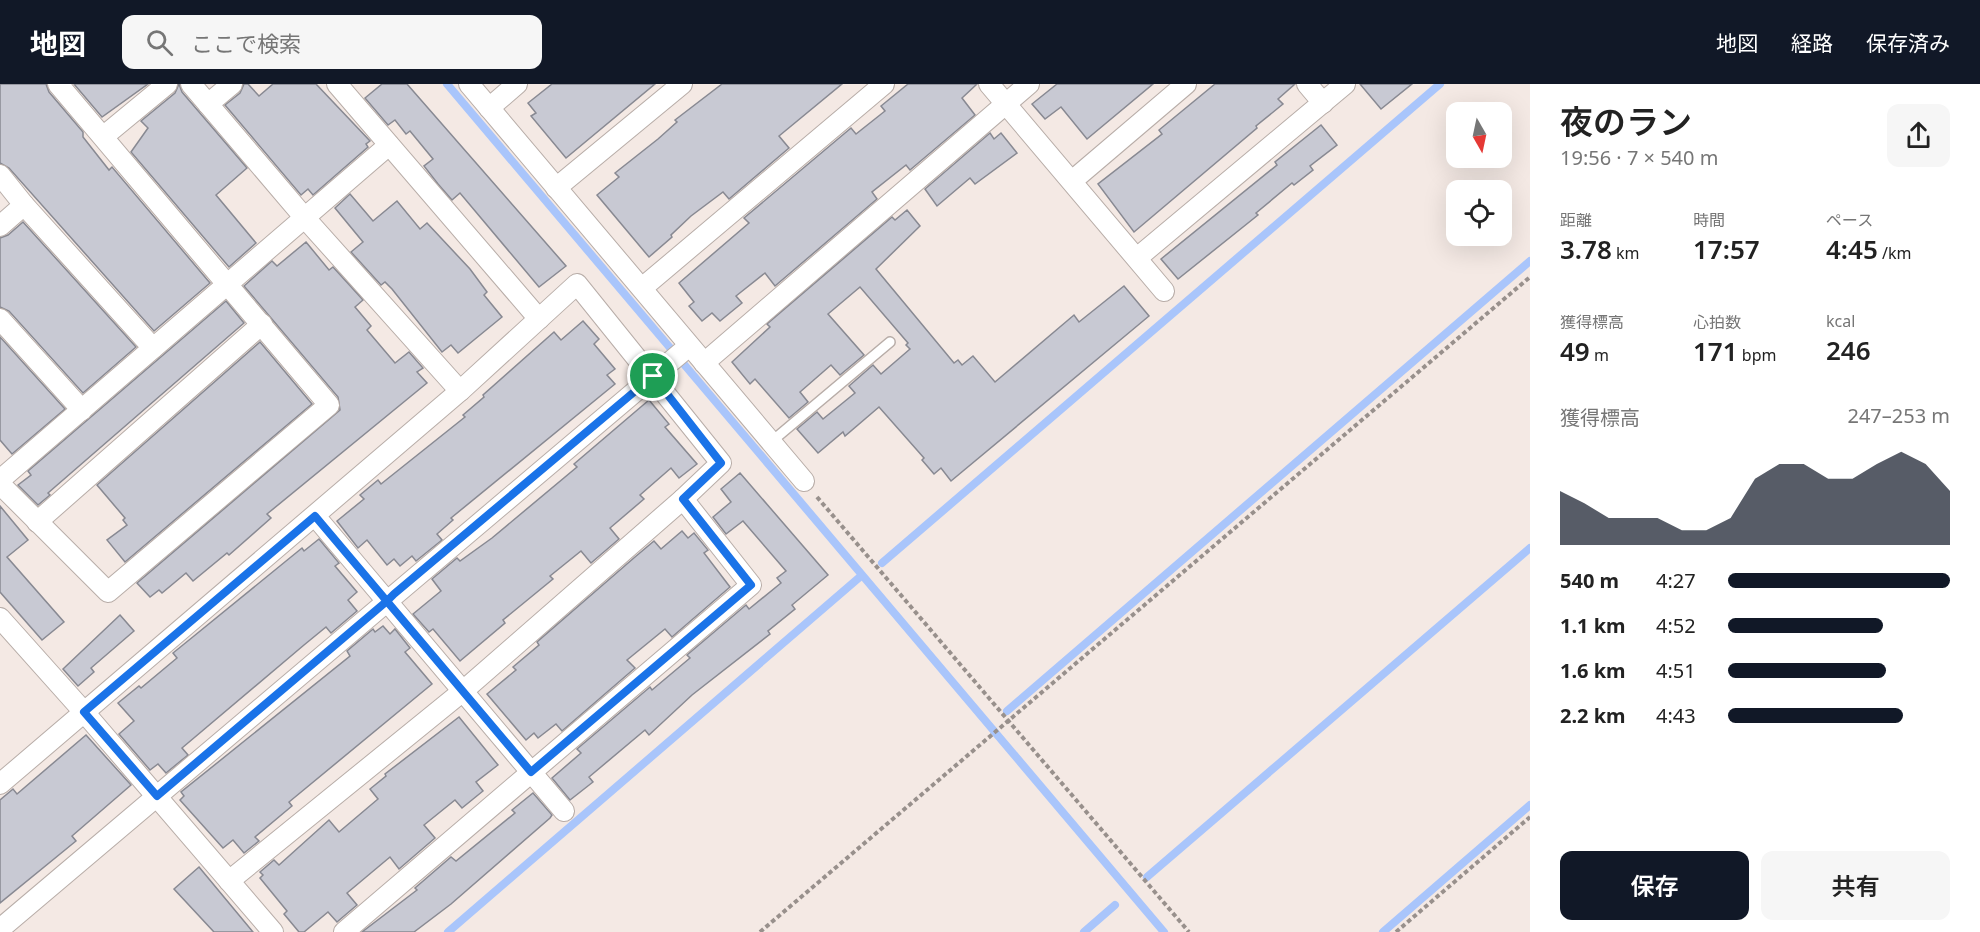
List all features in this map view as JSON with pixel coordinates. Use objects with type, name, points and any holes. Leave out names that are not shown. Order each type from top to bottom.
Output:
[{"type":"street","points":[[58,84],[104,136],[228,284],[330,405],[108,592],[38,522],[3,473],[82,410],[228,284],[304,217],[389,145]]},
{"type":"street","points":[[104,136],[167,84]]},
{"type":"street","points":[[191,84],[304,217],[460,391]]},
{"type":"street","points":[[208,104],[232,84]]},
{"type":"street","points":[[337,84],[539,319]]},
{"type":"street","points":[[469,84],[804,481]]},
{"type":"street","points":[[489,108],[517,84]]},
{"type":"street","points":[[556,188],[682,84]]},
{"type":"street","points":[[642,288],[884,84]]},
{"type":"street","points":[[989,84],[1164,291]]},
{"type":"street","points":[[704,363],[1029,84]]},
{"type":"street","points":[[1072,181],[1186,84]]},
{"type":"street","points":[[1307,84],[1323,102]]},
{"type":"street","points":[[1137,258],[1345,84]]},
{"type":"street","points":[[0,175],[24,205],[153,348]]},
{"type":"street","points":[[0,226],[24,205]]},
{"type":"street","points":[[1,781],[460,391],[577,284],[721,463],[683,499],[463,691],[229,881]]},
{"type":"street","points":[[0,319],[82,410]]},
{"type":"street","points":[[38,522],[262,324]]},
{"type":"street","points":[[0,929],[689,346]]},
{"type":"street","points":[[344,932],[751,585],[683,499]]},
{"type":"street","points":[[315,516],[564,811]]},
{"type":"street","points":[[0,618],[273,932]]},
{"type":"lane","points":[[771,442],[890,342]]},
{"type":"path","points":[[760,932],[1530,277]]},
{"type":"path","points":[[804,481],[1189,932]]},
{"type":"path","points":[[1396,932],[1530,817]]},
{"type":"building","points":[[0,84],[46,84],[49,92],[83,132],[83,137],[109,170],[112,167],[210,283],[154,331],[9,168],[0,163]]},
{"type":"building","points":[[74,84],[148,84],[102,117]]},
{"type":"building","points":[[179,84],[182,92],[247,168],[216,195],[256,243],[229,267],[131,152],[148,128],[141,121],[175,93]]},
{"type":"building","points":[[244,84],[248,84],[259,96],[273,84],[316,84],[370,141],[366,144],[368,147],[313,195],[308,189],[301,195],[225,105],[240,93]]},
{"type":"building","points":[[382,84],[407,84],[566,266],[539,287],[460,193],[452,200],[438,184],[424,166],[433,159],[410,131],[406,134],[395,120],[388,125],[365,98]]},
{"type":"building","points":[[552,84],[655,84],[566,158],[531,116],[536,113],[528,103]]},
{"type":"building","points":[[722,84],[842,84],[779,136],[789,148],[729,199],[723,192],[691,216],[649,257],[597,195],[619,177],[615,173],[658,139],[677,122],[675,120]]},
{"type":"building","points":[[908,84],[977,84],[962,98],[975,115],[910,170],[906,165],[872,192],[877,199],[775,286],[765,273],[736,296],[742,303],[720,321],[712,313],[702,321],[689,306],[694,302],[679,283],[749,223],[744,218],[851,128],[856,134],[885,111],[881,106]]},
{"type":"building","points":[[1057,84],[1153,84],[1087,139],[1061,107],[1045,119],[1032,104]]},
{"type":"building","points":[[1215,84],[1295,84],[1278,99],[1283,104],[1256,126],[1257,128],[1134,232],[1098,184],[1162,134],[1159,130]]},
{"type":"building","points":[[1360,84],[1412,84],[1381,109]]},
{"type":"building","points":[[1321,125],[1337,145],[1310,166],[1313,170],[1294,185],[1292,183],[1256,213],[1258,215],[1178,279],[1161,259],[1277,165],[1275,162]]},
{"type":"building","points":[[990,133],[994,139],[1001,133],[1017,153],[975,184],[970,178],[937,206],[925,189]]},
{"type":"building","points":[[350,194],[373,221],[397,201],[420,229],[427,223],[470,269],[487,292],[484,295],[502,317],[458,353],[451,345],[442,352],[392,289],[385,282],[381,285],[351,252],[363,242],[335,208]]},
{"type":"building","points":[[907,210],[920,226],[876,269],[954,363],[958,360],[962,365],[973,356],[995,382],[1074,315],[1079,322],[1124,286],[1149,316],[951,481],[941,468],[934,474],[922,460],[924,458],[879,407],[845,436],[843,432],[818,453],[797,429],[817,412],[823,419],[855,393],[849,386],[873,365],[881,374],[910,349],[906,345],[908,343],[860,287],[828,314],[864,355],[840,375],[831,365],[800,392],[808,402],[789,418],[755,379],[750,384],[732,362],[770,327],[767,324],[892,217],[895,220]]},
{"type":"building","points":[[23,222],[136,347],[83,393],[9,311],[0,307],[0,238],[8,235]]},
{"type":"building","points":[[306,242],[329,270],[333,267],[363,300],[355,307],[371,326],[367,330],[395,363],[409,352],[423,368],[417,372],[427,383],[267,514],[271,518],[229,555],[227,553],[193,581],[186,573],[162,593],[159,590],[150,597],[137,583],[340,410],[338,397],[244,286],[272,261],[277,266]]},
{"type":"building","points":[[226,301],[244,323],[48,493],[50,495],[38,505],[18,485],[31,475],[28,471]]},
{"type":"building","points":[[583,321],[599,339],[594,344],[615,369],[607,375],[615,384],[451,518],[453,520],[437,534],[442,540],[416,561],[412,556],[400,566],[394,559],[387,565],[367,540],[358,548],[337,521],[364,499],[360,495],[378,480],[381,484],[465,417],[463,415],[484,397],[483,395],[554,332],[561,340]]},
{"type":"building","points":[[0,337],[65,409],[12,454],[0,440]]},
{"type":"building","points":[[260,342],[312,404],[125,562],[107,540],[127,525],[123,520],[125,518],[97,485]]},
{"type":"building","points":[[649,400],[669,424],[665,427],[697,464],[679,478],[671,468],[640,495],[644,499],[610,528],[619,539],[591,563],[581,551],[550,576],[553,579],[503,620],[505,623],[460,661],[433,629],[429,632],[413,614],[441,591],[432,579],[457,558],[460,561],[492,538],[577,467],[574,464]]},
{"type":"building","points":[[740,473],[828,575],[792,605],[795,609],[768,631],[770,634],[692,695],[649,735],[645,730],[589,777],[593,782],[570,800],[552,778],[581,753],[577,749],[650,687],[652,690],[690,658],[687,655],[746,605],[749,609],[781,583],[777,578],[786,571],[743,521],[726,534],[713,517],[731,502],[721,489]]},
{"type":"building","points":[[0,506],[28,540],[7,557],[64,622],[42,640],[0,592]]},
{"type":"building","points":[[682,531],[688,538],[694,533],[708,550],[704,553],[730,587],[672,637],[665,629],[627,660],[635,668],[562,731],[556,724],[538,738],[534,733],[526,740],[487,694],[516,670],[513,667],[539,645],[537,642],[654,541],[661,549]]},
{"type":"building","points":[[319,539],[339,563],[335,566],[357,592],[348,600],[357,611],[331,633],[326,627],[182,748],[188,755],[166,773],[158,764],[150,770],[119,734],[134,721],[118,703],[139,686],[141,688],[177,658],[173,653],[302,548],[304,551]]},
{"type":"building","points":[[120,615],[134,631],[91,668],[94,672],[78,686],[63,669]]},
{"type":"building","points":[[383,626],[390,634],[395,629],[410,648],[405,652],[432,684],[289,802],[292,806],[255,837],[259,841],[244,853],[233,840],[223,848],[180,800],[184,796],[181,792],[350,656],[347,651],[373,629],[375,632]]},
{"type":"building","points":[[459,717],[498,765],[476,782],[483,791],[462,808],[455,800],[424,825],[435,838],[399,869],[390,857],[347,893],[357,905],[337,922],[328,912],[304,932],[299,932],[284,914],[287,911],[260,878],[263,875],[260,872],[274,860],[279,865],[329,820],[339,832],[378,799],[370,789],[386,776],[385,774]]},
{"type":"building","points":[[86,735],[131,785],[72,836],[76,841],[0,903],[0,800],[13,789],[17,794]]},
{"type":"building","points":[[533,793],[552,815],[550,818],[451,904],[414,932],[362,932],[417,890],[415,888],[451,857],[456,861],[515,813],[512,810]]},
{"type":"building","points":[[199,867],[253,932],[214,932],[174,889]]},
{"type":"waterway","points":[[447,84],[1164,932]]},
{"type":"waterway","points":[[882,563],[1440,84]]},
{"type":"waterway","points":[[1007,711],[1530,261]]},
{"type":"waterway","points":[[1147,877],[1530,548]]},
{"type":"waterway","points":[[448,932],[861,576]]},
{"type":"waterway","points":[[1383,932],[1530,805]]},
{"type":"waterway","points":[[1084,932],[1115,905]]},
{"type":"route","points":[[653,376],[394,594],[387,601],[157,796],[84,712],[315,516],[351,558],[387,601],[531,772],[751,585],[683,499],[721,463],[653,376]]}]
